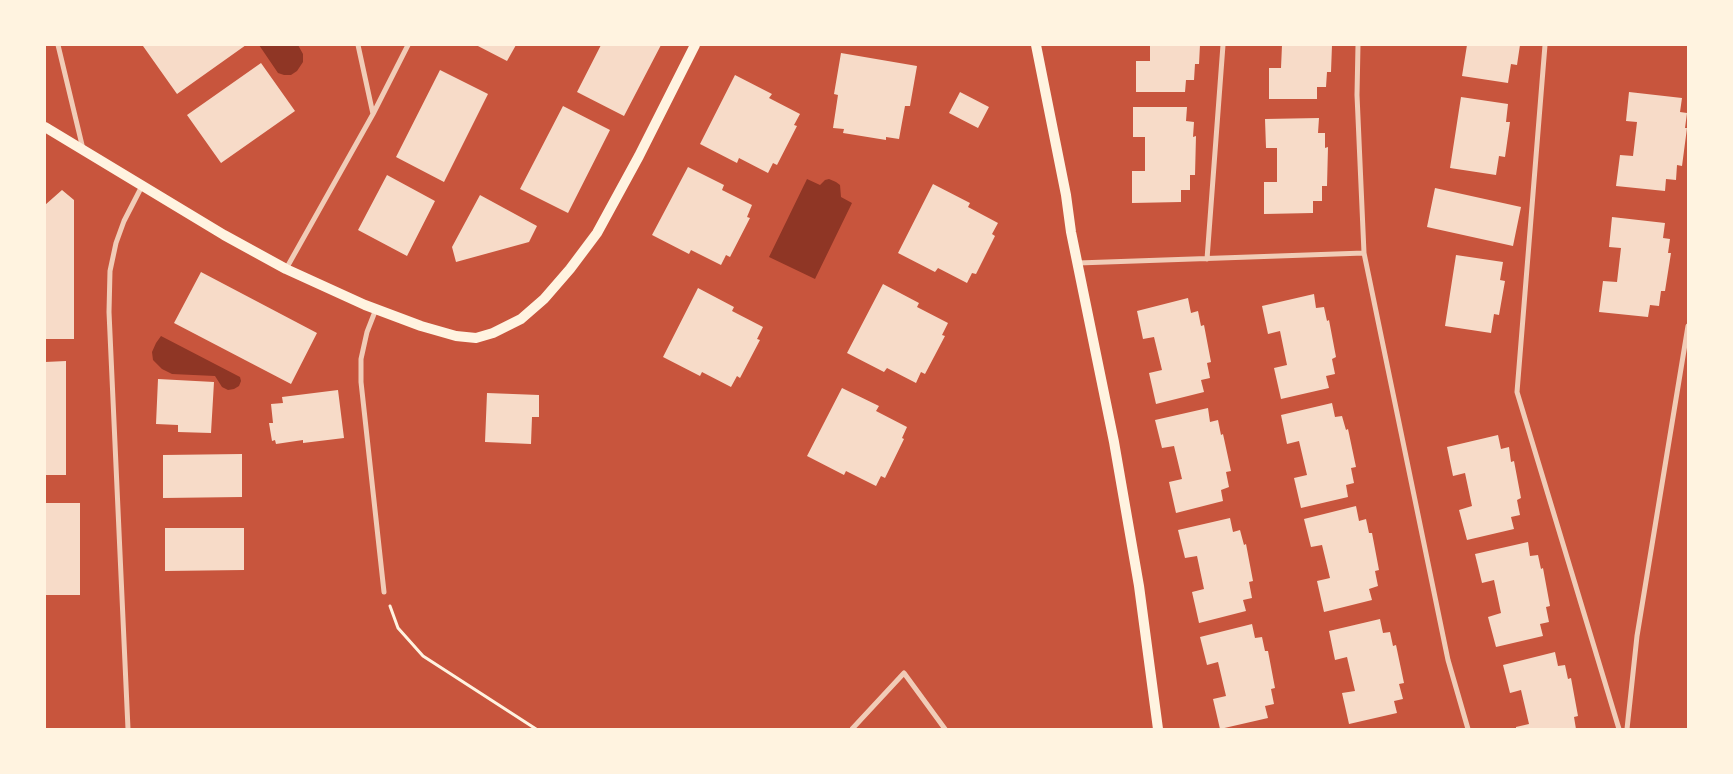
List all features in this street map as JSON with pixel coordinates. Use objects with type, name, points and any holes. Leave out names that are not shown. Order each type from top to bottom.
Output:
[{"type":"main road","points":[[1036,45],[1114,442],[1139,586],[1158,729]]},
{"type":"main road","points":[[45,127],[224,235],[286,268],[376,309],[421,326],[456,336],[476,338],[494,334],[521,319],[544,299],[597,233],[639,156],[693,46]]},
{"type":"street","points":[[58,45],[83,151]]},
{"type":"street","points":[[358,45],[373,114]]},
{"type":"street","points":[[286,268],[373,114],[408,45]]},
{"type":"street","points":[[1207,259],[1223,45]]},
{"type":"street","points":[[1358,45],[1364,253],[1448,660],[1468,729]]},
{"type":"street","points":[[1545,45],[1517,392],[1619,729]]},
{"type":"street","points":[[128,729],[109,312],[110,271],[116,243],[124,221],[142,186]]},
{"type":"street","points":[[1078,263],[1364,253]]},
{"type":"street","points":[[376,309],[367,332],[361,359],[361,382],[384,592]]},
{"type":"street","points":[[1627,729],[1637,636],[1688,326]]},
{"type":"street","points":[[852,729],[904,673],[945,729]]},
{"type":"path","points":[[384,592],[398,628],[423,656],[536,729]]},
{"type":"shaded area","points":[[259,45],[298,45],[303,54],[303,62],[297,71],[291,75],[278,73]]},
{"type":"shaded area","points":[[807,179],[820,185],[829,179],[836,182],[840,185],[841,197],[852,203],[815,279],[769,257]]},
{"type":"shaded area","points":[[161,336],[240,377],[239,386],[228,390],[222,387],[215,376],[172,374],[162,369],[153,360],[152,352]]},
{"type":"building","points":[[246,45],[177,94],[143,46]]},
{"type":"building","points":[[476,45],[516,45],[507,61]]},
{"type":"building","points":[[601,45],[661,45],[624,116],[577,92]]},
{"type":"building","points":[[1150,45],[1200,45],[1199,64],[1195,64],[1194,80],[1186,80],[1185,92],[1136,92],[1136,61],[1150,61]]},
{"type":"building","points":[[1282,45],[1332,45],[1331,72],[1327,72],[1326,87],[1317,87],[1317,99],[1269,99],[1269,68],[1281,68]]},
{"type":"building","points":[[1467,45],[1520,45],[1517,65],[1511,64],[1508,83],[1462,76]]},
{"type":"building","points":[[841,53],[917,66],[910,106],[905,106],[899,139],[886,137],[886,140],[843,133],[844,129],[833,128],[838,95],[834,94]]},
{"type":"building","points":[[261,63],[295,111],[221,163],[187,115]]},
{"type":"building","points":[[440,70],[488,94],[444,182],[396,157]]},
{"type":"building","points":[[735,75],[772,94],[769,98],[800,114],[794,125],[797,126],[777,165],[773,163],[768,173],[739,158],[737,163],[700,144]]},
{"type":"building","points":[[960,92],[989,107],[978,128],[949,113]]},
{"type":"building","points":[[1629,92],[1682,98],[1680,112],[1687,113],[1685,128],[1687,128],[1682,166],[1677,165],[1676,180],[1666,179],[1665,191],[1616,186],[1620,155],[1633,156],[1637,122],[1626,121]]},
{"type":"building","points":[[1461,97],[1508,104],[1506,122],[1510,122],[1505,157],[1499,156],[1496,175],[1450,168]]},
{"type":"building","points":[[563,106],[610,130],[568,213],[520,189]]},
{"type":"building","points":[[1133,107],[1187,107],[1186,121],[1194,122],[1193,137],[1196,136],[1195,175],[1190,175],[1190,190],[1181,190],[1181,202],[1132,203],[1132,171],[1145,171],[1145,137],[1133,137]]},
{"type":"building","points":[[1319,118],[1318,133],[1325,133],[1325,148],[1328,147],[1327,186],[1322,186],[1322,201],[1313,201],[1313,213],[1264,214],[1264,182],[1277,182],[1277,148],[1266,148],[1265,119]]},
{"type":"building","points":[[688,167],[724,185],[722,190],[752,205],[747,217],[750,218],[730,257],[726,255],[721,265],[691,250],[689,254],[652,235]]},
{"type":"building","points":[[387,175],[435,201],[407,256],[358,230]]},
{"type":"building","points":[[933,184],[970,203],[968,207],[998,223],[992,234],[995,236],[976,274],[972,273],[967,283],[938,268],[935,272],[898,253]]},
{"type":"building","points":[[1435,188],[1521,207],[1513,246],[1427,227]]},
{"type":"building","points":[[62,190],[74,200],[74,339],[45,339],[45,205]]},
{"type":"building","points":[[480,195],[537,226],[529,242],[456,262],[452,247]]},
{"type":"building","points":[[1612,217],[1665,223],[1663,238],[1670,239],[1668,253],[1671,253],[1665,291],[1661,291],[1659,306],[1650,305],[1648,317],[1599,312],[1603,281],[1617,282],[1621,248],[1609,247]]},
{"type":"building","points":[[1456,255],[1503,262],[1500,280],[1505,281],[1499,315],[1494,314],[1491,333],[1445,326]]},
{"type":"building","points":[[201,272],[317,333],[291,384],[174,323]]},
{"type":"building","points":[[883,284],[919,303],[917,307],[948,323],[942,335],[945,336],[925,374],[921,372],[916,383],[887,368],[884,372],[847,353]]},
{"type":"building","points":[[698,288],[734,307],[732,311],[763,327],[757,339],[760,340],[740,378],[737,376],[731,387],[702,372],[700,376],[663,357]]},
{"type":"building","points":[[1314,294],[1316,308],[1324,307],[1327,321],[1329,320],[1336,357],[1332,359],[1335,374],[1326,376],[1329,388],[1281,399],[1274,368],[1287,365],[1280,331],[1268,334],[1262,306]]},
{"type":"building","points":[[1188,298],[1191,313],[1198,311],[1201,326],[1204,325],[1211,362],[1207,363],[1210,378],[1201,380],[1204,392],[1156,404],[1149,373],[1162,370],[1154,337],[1143,339],[1137,311]]},
{"type":"building","points":[[66,361],[66,475],[45,475],[45,362]]},
{"type":"building","points":[[158,379],[214,382],[211,433],[178,432],[178,425],[156,424]]},
{"type":"building","points":[[842,388],[879,406],[876,411],[907,427],[902,438],[904,439],[885,478],[881,476],[876,486],[846,471],[844,475],[807,456]]},
{"type":"building","points":[[338,390],[344,438],[303,443],[303,440],[276,444],[275,440],[272,441],[269,423],[273,423],[271,404],[283,403],[282,397]]},
{"type":"building","points":[[487,393],[539,395],[539,417],[532,417],[531,444],[485,442]]},
{"type":"building","points":[[1332,403],[1335,417],[1342,416],[1346,430],[1348,429],[1356,467],[1351,468],[1354,483],[1346,485],[1348,497],[1301,508],[1294,478],[1307,475],[1299,441],[1287,444],[1281,415]]},
{"type":"building","points":[[1208,408],[1210,422],[1218,420],[1221,435],[1223,434],[1231,471],[1226,472],[1229,487],[1221,490],[1223,501],[1176,513],[1169,482],[1182,479],[1174,446],[1162,448],[1155,420]]},
{"type":"building","points":[[1498,435],[1501,449],[1509,447],[1511,462],[1514,461],[1521,498],[1517,500],[1520,515],[1511,517],[1514,529],[1467,540],[1459,510],[1472,506],[1465,473],[1453,476],[1447,447]]},
{"type":"building","points":[[242,454],[242,497],[163,498],[163,455]]},
{"type":"building","points":[[45,503],[80,503],[80,595],[45,595]]},
{"type":"building","points":[[1356,506],[1359,521],[1366,519],[1369,533],[1372,533],[1379,570],[1375,571],[1378,586],[1369,589],[1372,600],[1324,612],[1317,581],[1330,578],[1322,545],[1311,547],[1304,519]]},
{"type":"building","points":[[1230,518],[1233,532],[1240,530],[1244,545],[1246,544],[1253,581],[1249,582],[1252,598],[1243,600],[1246,611],[1199,623],[1192,592],[1204,589],[1197,556],[1185,558],[1178,530]]},
{"type":"building","points":[[165,528],[244,528],[244,570],[165,571]]},
{"type":"building","points":[[1528,542],[1530,556],[1538,555],[1541,569],[1543,568],[1550,606],[1546,607],[1549,622],[1540,624],[1543,636],[1496,647],[1488,617],[1501,613],[1494,580],[1482,583],[1475,554]]},
{"type":"building","points":[[1380,619],[1383,633],[1390,632],[1393,646],[1396,645],[1404,683],[1399,684],[1403,699],[1394,701],[1397,713],[1349,724],[1342,693],[1355,691],[1347,657],[1335,660],[1329,631]]},
{"type":"building","points":[[1252,624],[1255,638],[1262,637],[1265,651],[1268,651],[1275,688],[1271,689],[1274,704],[1265,706],[1268,718],[1220,729],[1213,699],[1226,696],[1218,662],[1207,665],[1200,637]]},
{"type":"building","points":[[1555,652],[1558,666],[1565,665],[1568,679],[1571,678],[1578,716],[1574,717],[1576,729],[1516,729],[1516,727],[1529,724],[1521,690],[1510,693],[1503,665]]}]
